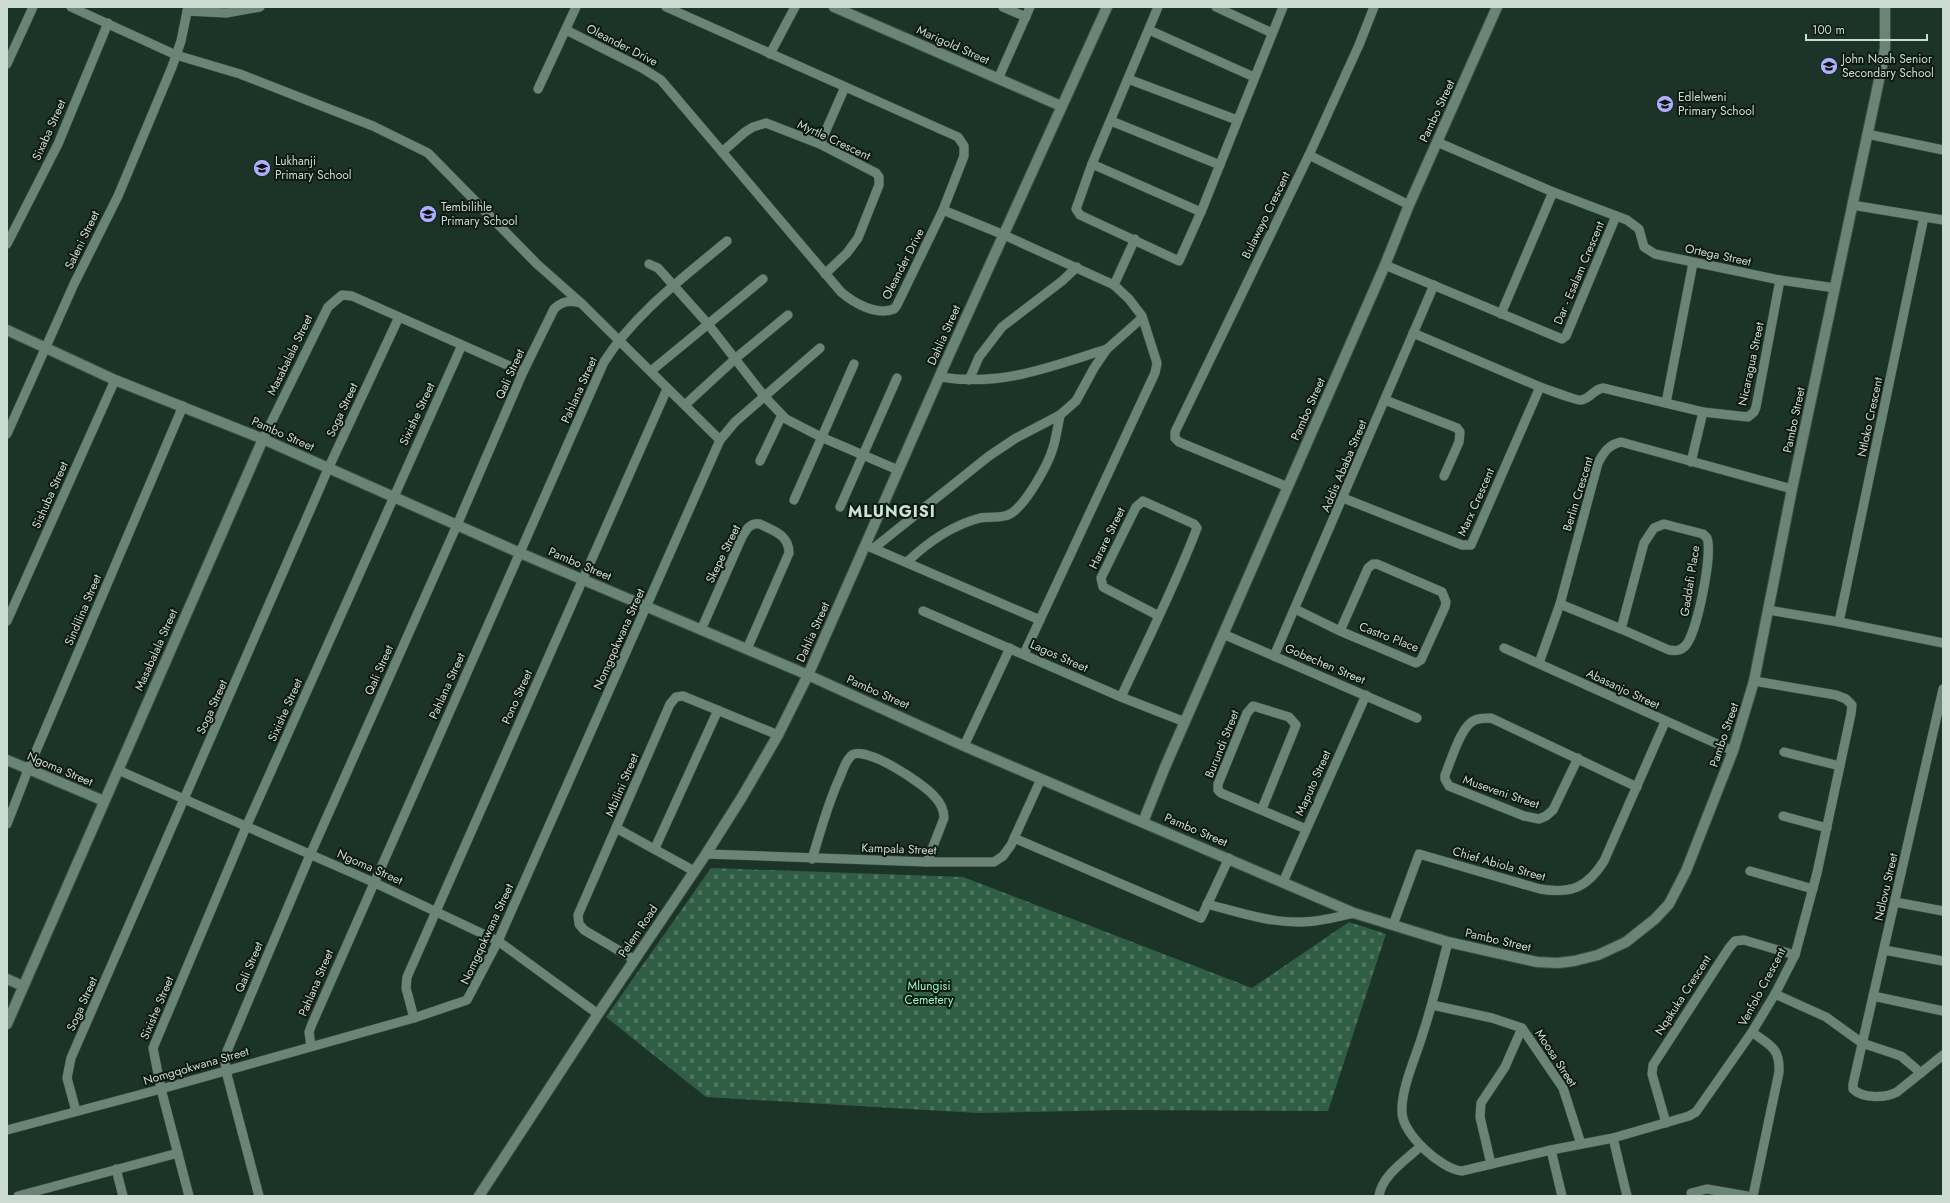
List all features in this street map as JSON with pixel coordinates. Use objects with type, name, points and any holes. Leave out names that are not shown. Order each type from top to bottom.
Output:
[{"type":"street","points":[[7,64],[33,7]]},
{"type":"street","points":[[71,7],[176,55],[240,74],[373,126],[428,153],[537,264],[581,303],[651,370],[684,406],[720,440]]},
{"type":"street","points":[[188,9],[226,12],[260,7]]},
{"type":"street","points":[[538,89],[576,7]]},
{"type":"street","name":"Oleander Drive","points":[[566,30],[655,75],[666,85],[841,292],[860,305],[883,311],[894,309],[943,210],[964,156],[963,142],[958,137],[666,7]]},
{"type":"street","points":[[770,54],[795,7]]},
{"type":"street","name":"Marigold Street","points":[[834,7],[1062,106]]},
{"type":"street","points":[[1003,7],[1026,17]]},
{"type":"street","points":[[998,79],[1030,7]]},
{"type":"street","name":"Dahlia Street","points":[[808,675],[870,546],[898,470],[1107,7]]},
{"type":"street","points":[[1158,7],[1092,164],[1077,204],[1077,211],[1080,215],[1179,261],[1201,212],[1283,7]]},
{"type":"street","points":[[1216,7],[1272,33]]},
{"type":"street","name":"Bulawayo Crescent","points":[[1288,487],[1179,442],[1175,438],[1174,432],[1309,155],[1359,45],[1374,7]]},
{"type":"street","name":"Pambo Street","points":[[1143,822],[1223,634],[1385,265],[1409,205],[1497,7]]},
{"type":"street","name":"Pambo Street","points":[[7,330],[115,380],[263,439],[520,553],[808,675],[964,746],[1229,858],[1354,913],[1448,942],[1536,962],[1558,963],[1598,955],[1626,942],[1655,919],[1669,904],[1680,883],[1733,751],[1754,681],[1792,490],[1885,48],[1885,7]]},
{"type":"street","name":"Saleni Street","points":[[7,434],[45,347],[118,196],[176,55],[181,41],[188,9]]},
{"type":"street","name":"Sixaba Street","points":[[7,244],[58,144],[108,23]]},
{"type":"street","points":[[1149,30],[1254,77]]},
{"type":"street","points":[[1128,79],[1237,120]]},
{"type":"street","points":[[820,144],[845,87]]},
{"type":"street","points":[[1111,121],[1220,165]]},
{"type":"street","name":"Myrtle Crescent","points":[[722,152],[745,132],[760,124],[766,123],[820,144],[876,173],[879,177],[880,185],[858,238],[847,253],[825,274]]},
{"type":"street","points":[[1867,134],[1943,150]]},
{"type":"street","name":"Dar - Esalam Crescent","points":[[1385,265],[1560,339],[1564,338],[1616,216],[1553,192],[1437,142]]},
{"type":"street","points":[[1309,155],[1409,205]]},
{"type":"street","points":[[1092,164],[1201,212]]},
{"type":"street","points":[[1501,314],[1553,192]]},
{"type":"street","points":[[1852,205],[1943,220]]},
{"type":"street","points":[[943,210],[1077,267],[1114,285],[1129,299],[1142,318],[1152,342],[1157,367],[1024,654]]},
{"type":"street","name":"Ortega Street","points":[[1616,216],[1635,224],[1639,229],[1642,242],[1647,249],[1655,254],[1780,280],[1834,288]]},
{"type":"street","name":"Ntloko Crescent","points":[[1839,622],[1924,217]]},
{"type":"street","points":[[1114,285],[1135,240]]},
{"type":"street","name":"Pahlana Street","points":[[311,1046],[309,1032],[312,1024],[373,882],[604,362],[618,340],[673,286],[727,241]]},
{"type":"street","points":[[1666,403],[1693,263]]},
{"type":"street","points":[[649,264],[658,268],[708,324],[736,358],[764,396],[782,415],[821,437],[898,470]]},
{"type":"street","points":[[969,380],[979,357],[1002,327],[1062,281],[1077,267]]},
{"type":"street","points":[[651,370],[763,279]]},
{"type":"street","name":"Nicaragua Street","points":[[1413,333],[1540,387],[1579,400],[1603,388],[1703,412],[1748,417],[1754,412],[1780,280]]},
{"type":"street","name":"Addis Ababa Street","points":[[1274,656],[1434,285]]},
{"type":"street","name":"Masabalala Street","points":[[7,1024],[263,439],[328,307],[342,295],[352,296],[399,317]]},
{"type":"street","name":"Qali Street","points":[[259,1196],[226,1071],[225,1060],[227,1051],[310,855],[457,525],[523,372],[554,309],[562,303],[568,301],[581,303]]},
{"type":"street","points":[[684,406],[736,358],[788,315]]},
{"type":"street","points":[[399,317],[523,372]]},
{"type":"street","name":"Soga Street","points":[[76,1111],[68,1083],[68,1065],[328,468],[399,317]]},
{"type":"street","points":[[1040,620],[870,546],[989,456],[1016,438],[1060,415],[1076,401],[1094,368],[1107,349],[1142,318]]},
{"type":"street","name":"Sixishe Street","points":[[189,1196],[161,1089],[153,1048],[246,827],[393,496],[462,345]]},
{"type":"street","name":"Nomgqokwana Street","points":[[7,1130],[161,1089],[414,1018],[467,1000],[498,941],[720,440],[731,427],[764,396],[820,348]]},
{"type":"street","points":[[940,377],[969,380],[1006,378],[1046,368],[1107,349]]},
{"type":"street","points":[[794,500],[854,364]]},
{"type":"street","points":[[840,507],[897,378]]},
{"type":"street","name":"Sishuba Street","points":[[7,621],[115,380]]},
{"type":"street","name":"Marx Crescent","points":[[1343,498],[1462,545],[1471,545],[1540,387]]},
{"type":"street","name":"Pono Street","points":[[414,1018],[406,981],[582,579],[668,388]]},
{"type":"street","points":[[1385,400],[1457,428],[1460,432],[1460,442],[1444,476]]},
{"type":"street","name":"Sindilina Street","points":[[7,824],[28,770],[183,406]]},
{"type":"street","points":[[1691,462],[1703,412]]},
{"type":"street","points":[[760,461],[782,415]]},
{"type":"street","points":[[907,562],[919,550],[962,524],[978,519],[1007,516],[1016,510],[1034,484],[1050,455],[1060,415]]},
{"type":"street","name":"Berlin Crescent","points":[[1539,663],[1560,604],[1598,464],[1607,448],[1621,442],[1792,490]]},
{"type":"street","name":"Harare Street","points":[[1121,697],[1159,616],[1197,528],[1194,524],[1143,501],[1136,508],[1101,578],[1101,582],[1103,587],[1159,616]]},
{"type":"street","name":"Skepe Street","points":[[701,630],[742,537],[750,526],[756,523],[760,524],[784,536],[789,546],[789,553],[747,649]]},
{"type":"street","name":"Gaddafi Place","points":[[1560,604],[1669,650],[1678,651],[1686,645],[1695,628],[1702,596],[1709,549],[1707,538],[1703,534],[1664,524],[1654,528],[1644,543],[1621,629]]},
{"type":"street","name":"Castro Place","points":[[1295,609],[1340,631],[1416,663],[1421,660],[1445,608],[1445,597],[1442,592],[1373,564],[1368,568],[1340,631]]},
{"type":"street","points":[[1768,610],[1839,622],[1943,643]]},
{"type":"street","name":"Lagos Street","points":[[923,611],[1121,697],[1185,722]]},
{"type":"street","name":"Gobechen Street","points":[[1223,634],[1417,718]]},
{"type":"street","points":[[964,746],[1010,648]]},
{"type":"street","name":"Abasanjo Street","points":[[1504,648],[1665,722],[1733,751]]},
{"type":"street","name":"Pelem Road","points":[[479,1196],[598,1014],[706,854],[742,797],[778,735],[808,675]]},
{"type":"street","name":"Venfolo Crescent","points":[[1448,942],[1432,1005],[1402,1104],[1402,1117],[1405,1124],[1421,1146],[1442,1164],[1451,1169],[1462,1171],[1551,1150],[1614,1138],[1689,1116],[1696,1112],[1752,1032],[1775,994],[1795,955],[1813,889],[1827,828],[1852,705],[1846,699],[1836,695],[1754,681]]},
{"type":"street","name":"Ndlovu Street","points":[[1921,1073],[1897,1092],[1884,1097],[1857,1092],[1853,1089],[1862,1043],[1943,689]]},
{"type":"street","name":"Mbilini Street","points":[[635,960],[584,930],[578,920],[579,912],[673,700],[679,695],[683,696],[778,735]]},
{"type":"street","name":"Maputo Street","points":[[1283,882],[1366,695]]},
{"type":"street","name":"Burundi Street","points":[[1262,809],[1296,725],[1289,717],[1253,706],[1247,712],[1218,787],[1221,793],[1262,809],[1306,829]]},
{"type":"street","points":[[655,848],[718,710]]},
{"type":"street","name":"Museveni Street","points":[[1578,758],[1553,810],[1546,816],[1539,819],[1524,816],[1450,786],[1445,779],[1445,775],[1462,735],[1471,722],[1484,718],[1491,718],[1578,758],[1637,787]]},
{"type":"street","name":"Chief Abiola Street","points":[[1393,925],[1419,854],[1540,890],[1557,892],[1581,886],[1594,875],[1604,861],[1665,722]]},
{"type":"street","points":[[812,858],[833,792],[847,761],[851,756],[858,752],[872,755],[882,760],[919,784],[937,799],[943,811],[943,821],[927,862]]},
{"type":"street","points":[[1784,752],[1840,766]]},
{"type":"street","name":"Ngoma Street","points":[[7,760],[104,801]]},
{"type":"street","name":"Ngoma Street","points":[[118,770],[373,882],[498,941],[598,1014]]},
{"type":"street","name":"Kampala Street","points":[[706,854],[927,862],[994,862],[1004,856],[1014,838],[1041,779]]},
{"type":"street","points":[[1783,816],[1827,828]]},
{"type":"street","points":[[616,828],[655,848],[694,871]]},
{"type":"street","points":[[1014,838],[1201,918],[1229,858]]},
{"type":"street","points":[[1750,871],[1813,889]]},
{"type":"street","points":[[1895,902],[1943,911]]},
{"type":"street","points":[[1207,904],[1263,918],[1296,922],[1326,919],[1354,913]]},
{"type":"street","name":"Nqakuka Crescent","points":[[1666,1123],[1652,1074],[1653,1065],[1728,948],[1735,941],[1744,940],[1795,955]]},
{"type":"street","points":[[1884,950],[1943,961]]},
{"type":"street","points":[[7,979],[23,986]]},
{"type":"street","points":[[1775,994],[1826,1017],[1862,1043],[1901,1056],[1921,1073],[1943,1055]]},
{"type":"street","points":[[1873,996],[1943,1011]]},
{"type":"street","name":"Moosa Street","points":[[1432,1005],[1492,1018],[1522,1028],[1563,1088],[1581,1144]]},
{"type":"street","points":[[1491,1164],[1480,1117],[1482,1103],[1505,1067],[1522,1028]]},
{"type":"street","points":[[1752,1032],[1775,1050],[1780,1059],[1779,1072],[1753,1196]]},
{"type":"street","points":[[1614,1138],[1627,1196]]},
{"type":"street","points":[[1379,1196],[1383,1184],[1388,1177],[1421,1146]]},
{"type":"street","points":[[1551,1150],[1562,1196]]},
{"type":"street","points":[[18,1196],[52,1191],[116,1169],[178,1153]]},
{"type":"street","points":[[116,1169],[123,1196]]},
{"type":"street","points":[[1691,1193],[1707,1189],[1748,1196]]},
{"type":"green space","name":"Mlungisi Cemetery","points":[[711,868],[963,877],[1252,988],[1349,922],[1386,934],[1328,1111],[1120,1110],[978,1113],[706,1097],[606,1017]]},
{"type":"place","name":"John Noah Senior Secondary School","points":[[1829,66]]},
{"type":"place","name":"Edlelweni Primary School","points":[[1665,104]]},
{"type":"place","name":"Lukhanji Primary School","points":[[262,168]]},
{"type":"place","name":"Tembilihle Primary School","points":[[428,214]]},
{"type":"district","name":"MLUNGISI","points":[[892,511]]}]
